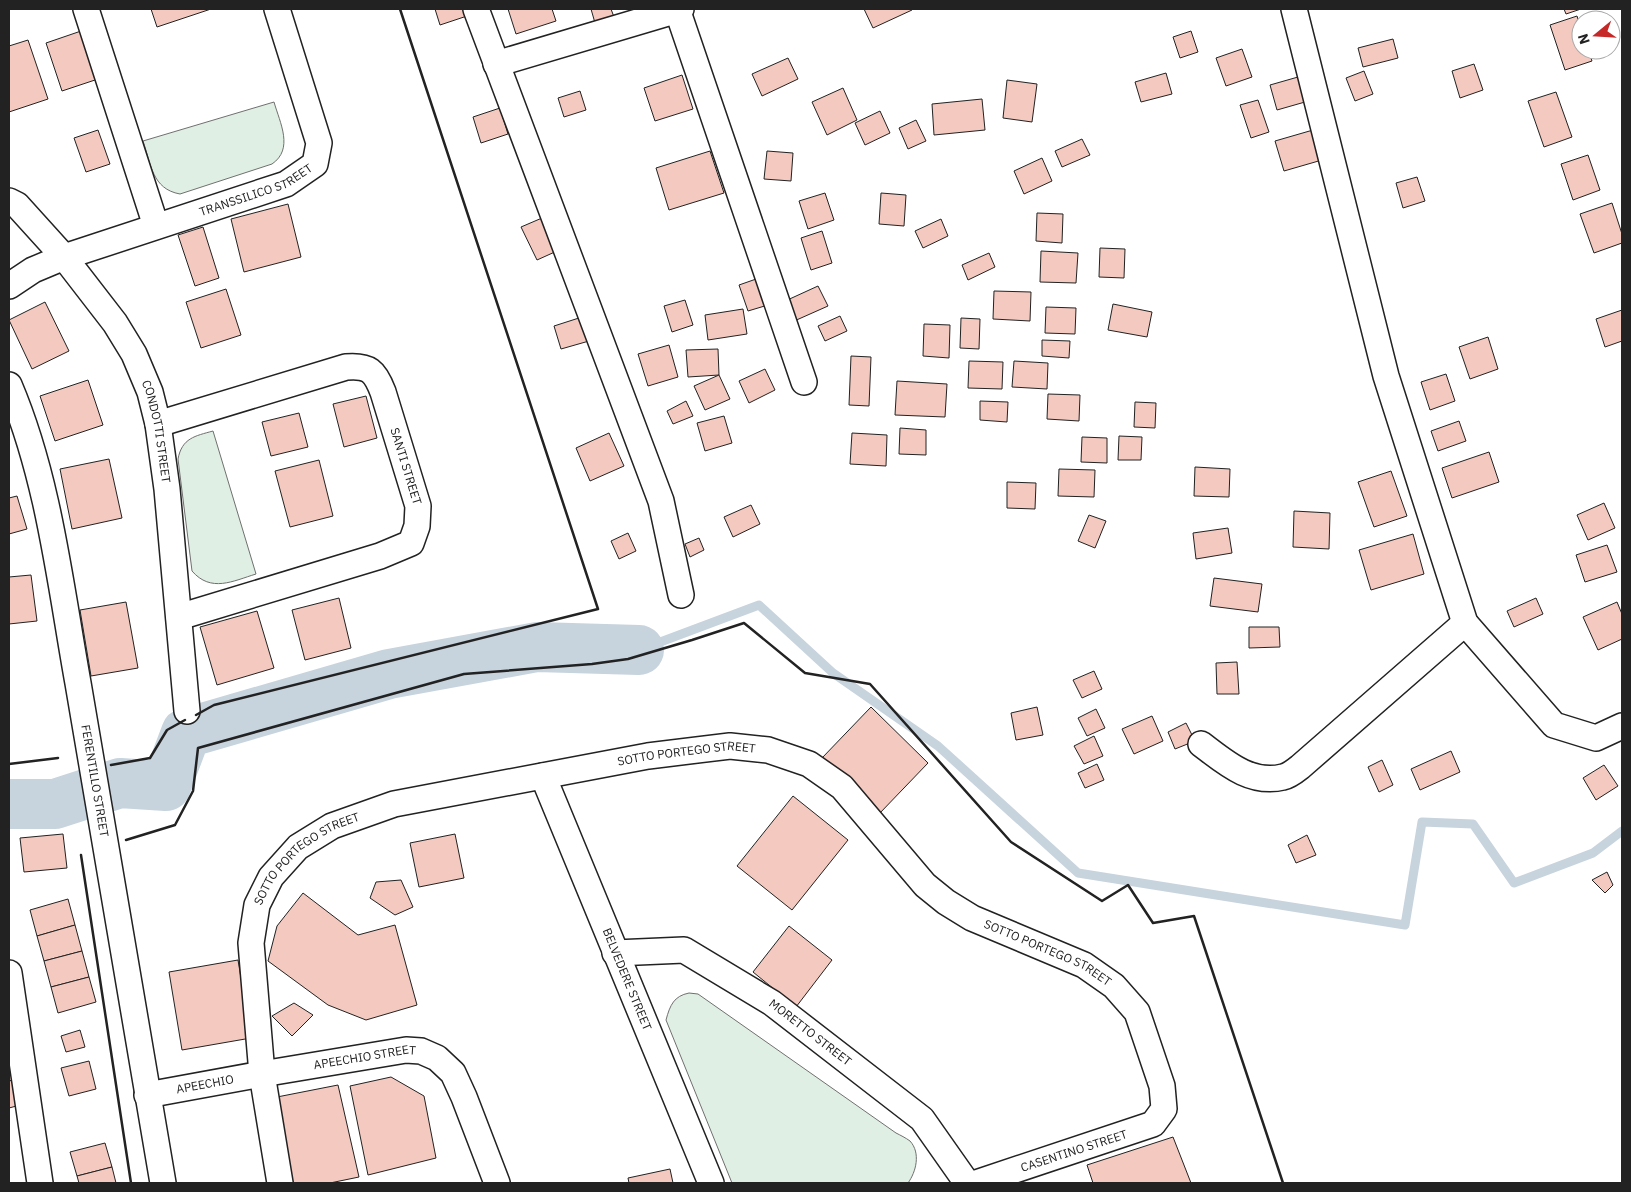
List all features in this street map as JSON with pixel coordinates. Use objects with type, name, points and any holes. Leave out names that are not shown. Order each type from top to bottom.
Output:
[{"type":"street","points":[[86,9],[156,226]]},
{"type":"street","name":"TRANSSILICO STREET","points":[[9,286],[34,270],[64,257],[286,184],[315,164],[319,143],[277,9]]},
{"type":"street","points":[[476,9],[661,501],[681,595]]},
{"type":"street","points":[[496,64],[679,9],[804,382]]},
{"type":"street","points":[[1294,9],[1386,376],[1465,623],[1554,725],[1596,738],[1622,726]]},
{"type":"street","name":"CONDOTTI STREET","points":[[9,201],[17,206],[64,257],[115,322],[134,354],[150,392],[158,424],[167,489],[187,711]]},
{"type":"street","name":"SANTI STREET","points":[[158,424],[346,367],[358,366],[369,369],[378,379],[383,392],[418,506],[417,526],[411,543],[398,550],[179,617]]},
{"type":"street","name":"FERENTILLO STREET","points":[[9,385],[23,417],[41,479],[106,841],[162,1183]]},
{"type":"street","points":[[1201,744],[1237,771],[1263,778],[1284,777],[1300,768],[1465,623]]},
{"type":"street","name":"SOTTO PORTEGO STREET","points":[[262,1074],[251,943],[258,905],[271,877],[298,846],[332,826],[394,804],[648,756],[730,746],[768,750],[809,764],[842,787],[926,885],[946,902],[972,918],[1084,966],[1114,986],[1137,1012],[1162,1086],[1164,1108]]},
{"type":"street","name":"BELVEDERE STREET","points":[[543,776],[711,1183]]},
{"type":"street","name":"MORETTO STREET","points":[[615,953],[684,950],[772,1003],[922,1119],[967,1183]]},
{"type":"street","points":[[9,973],[40,1183]]},
{"type":"street","name":"APEECHIO STREET","points":[[262,1074],[406,1050],[421,1051],[438,1058],[453,1073],[497,1183]]},
{"type":"street","points":[[262,1074],[280,1183]]},
{"type":"street","name":"APEECHIO","points":[[147,1095],[262,1074]]},
{"type":"street","name":"CASENTINO STREET","points":[[976,1183],[1153,1124],[1164,1108]]},
{"type":"green space","points":[[274,102],[284,135],[284,143],[279,158],[272,164],[180,194],[164,187],[158,181],[151,167],[143,141]]},
{"type":"green space","points":[[213,431],[256,574],[222,583],[207,582],[199,578],[192,571],[178,459],[186,442]]},
{"type":"green space","points":[[689,993],[698,994],[910,1141],[915,1151],[916,1162],[908,1183],[732,1183],[666,1020],[673,1002],[680,996]]},
{"type":"building","points":[[151,9],[211,9],[157,27]]},
{"type":"building","points":[[435,9],[467,9],[470,15],[440,25]]},
{"type":"building","points":[[508,9],[552,9],[556,21],[516,34]]},
{"type":"building","points":[[591,9],[611,9],[614,17],[595,23]]},
{"type":"building","points":[[864,9],[911,9],[912,10],[873,28]]},
{"type":"building","points":[[1564,9],[1581,9],[1571,10],[1571,12],[1566,14]]},
{"type":"building","points":[[1571,18],[1571,60],[1592,61],[1565,70],[1550,25]]},
{"type":"building","points":[[84,30],[101,78],[62,91],[46,43]]},
{"type":"building","points":[[1191,31],[1198,52],[1180,58],[1173,37]]},
{"type":"building","points":[[1393,39],[1398,58],[1363,67],[1358,48]]},
{"type":"building","points":[[28,40],[48,99],[9,112],[9,46]]},
{"type":"building","points":[[1242,49],[1252,77],[1226,86],[1216,58]]},
{"type":"building","points":[[788,58],[798,79],[762,96],[752,74]]},
{"type":"building","points":[[1474,64],[1483,90],[1460,98],[1452,71]]},
{"type":"building","points":[[1364,71],[1373,94],[1355,101],[1346,78]]},
{"type":"building","points":[[1166,73],[1172,94],[1141,102],[1135,82]]},
{"type":"building","points":[[682,75],[693,109],[655,121],[644,88]]},
{"type":"building","points":[[1298,77],[1305,102],[1277,110],[1270,85]]},
{"type":"building","points":[[1007,80],[1037,84],[1032,122],[1003,118]]},
{"type":"building","points":[[843,88],[857,120],[827,135],[812,102]]},
{"type":"building","points":[[580,91],[586,110],[564,117],[558,98]]},
{"type":"building","points":[[1556,92],[1572,137],[1544,147],[1528,101]]},
{"type":"building","points":[[982,99],[985,130],[934,135],[932,104]]},
{"type":"building","points":[[1258,100],[1269,132],[1251,138],[1240,105]]},
{"type":"building","points":[[500,108],[508,134],[481,143],[473,117]]},
{"type":"building","points":[[880,111],[890,133],[865,145],[855,123]]},
{"type":"building","points":[[916,120],[926,141],[908,149],[899,128]]},
{"type":"building","points":[[98,130],[110,164],[86,172],[74,138]]},
{"type":"building","points":[[1313,130],[1322,160],[1284,171],[1275,141]]},
{"type":"building","points":[[1082,139],[1090,155],[1062,167],[1055,151]]},
{"type":"building","points":[[710,151],[724,193],[669,210],[656,168]]},
{"type":"building","points":[[767,151],[793,153],[791,181],[764,179]]},
{"type":"building","points":[[1588,155],[1600,190],[1573,200],[1561,164]]},
{"type":"building","points":[[1042,158],[1052,181],[1024,194],[1014,171]]},
{"type":"building","points":[[1417,177],[1425,201],[1403,208],[1396,183]]},
{"type":"building","points":[[825,193],[834,220],[808,229],[799,201]]},
{"type":"building","points":[[881,193],[906,195],[904,226],[879,224]]},
{"type":"building","points":[[1612,203],[1622,234],[1622,243],[1594,253],[1580,214]]},
{"type":"building","points":[[288,204],[301,257],[244,272],[231,219]]},
{"type":"building","points":[[1037,213],[1063,214],[1062,243],[1036,241]]},
{"type":"building","points":[[542,218],[557,251],[537,260],[521,227]]},
{"type":"building","points":[[941,219],[948,236],[923,248],[915,231]]},
{"type":"building","points":[[203,227],[219,278],[195,286],[178,235]]},
{"type":"building","points":[[822,231],[832,263],[811,270],[801,238]]},
{"type":"building","points":[[1100,248],[1125,249],[1124,278],[1099,277]]},
{"type":"building","points":[[1041,251],[1078,253],[1076,283],[1040,282]]},
{"type":"building","points":[[989,253],[995,267],[968,280],[962,265]]},
{"type":"building","points":[[759,278],[768,305],[748,311],[739,285]]},
{"type":"building","points":[[818,286],[828,306],[792,322],[783,302]]},
{"type":"building","points":[[226,289],[241,335],[201,348],[186,302]]},
{"type":"building","points":[[994,291],[1031,292],[1030,321],[993,319]]},
{"type":"building","points":[[685,300],[693,325],[672,332],[664,306]]},
{"type":"building","points":[[45,302],[69,351],[32,369],[9,320]]},
{"type":"building","points":[[1113,304],[1152,312],[1147,337],[1108,330]]},
{"type":"building","points":[[1046,307],[1076,308],[1075,334],[1045,333]]},
{"type":"building","points":[[743,309],[747,334],[708,340],[705,315]]},
{"type":"building","points":[[1622,310],[1622,341],[1605,347],[1596,319]]},
{"type":"building","points":[[840,316],[847,331],[825,341],[818,326]]},
{"type":"building","points":[[582,317],[589,341],[561,349],[554,326]]},
{"type":"building","points":[[961,318],[980,319],[979,349],[960,348]]},
{"type":"building","points":[[924,324],[950,325],[949,358],[923,356]]},
{"type":"building","points":[[1488,337],[1498,369],[1470,379],[1459,347]]},
{"type":"building","points":[[1042,340],[1070,341],[1069,358],[1042,356]]},
{"type":"building","points":[[669,345],[678,377],[648,386],[638,354]]},
{"type":"building","points":[[718,349],[719,375],[688,377],[686,350]]},
{"type":"building","points":[[851,356],[871,357],[869,406],[849,405]]},
{"type":"building","points":[[969,361],[1003,362],[1002,389],[968,388]]},
{"type":"building","points":[[1014,361],[1048,363],[1047,389],[1012,387]]},
{"type":"building","points":[[765,369],[775,390],[749,403],[739,381]]},
{"type":"building","points":[[1446,374],[1455,401],[1430,410],[1421,382]]},
{"type":"building","points":[[719,375],[730,399],[705,410],[694,386]]},
{"type":"building","points":[[88,380],[103,425],[55,441],[40,396]]},
{"type":"building","points":[[897,381],[947,384],[945,417],[895,415]]},
{"type":"building","points":[[1048,394],[1080,395],[1079,421],[1047,419]]},
{"type":"building","points":[[366,396],[377,438],[344,447],[333,404]]},
{"type":"building","points":[[686,401],[693,416],[673,424],[667,411]]},
{"type":"building","points":[[980,401],[1008,402],[1007,422],[980,420]]},
{"type":"building","points":[[1135,402],[1156,403],[1155,428],[1134,427]]},
{"type":"building","points":[[299,413],[308,447],[271,456],[262,422]]},
{"type":"building","points":[[724,416],[732,443],[705,451],[697,423]]},
{"type":"building","points":[[1459,421],[1466,441],[1438,451],[1431,431]]},
{"type":"building","points":[[900,428],[926,430],[926,455],[899,454]]},
{"type":"building","points":[[609,433],[624,466],[590,481],[576,448]]},
{"type":"building","points":[[852,433],[887,435],[886,466],[850,464]]},
{"type":"building","points":[[1119,436],[1142,437],[1141,460],[1118,460]]},
{"type":"building","points":[[1082,437],[1107,438],[1107,463],[1081,462]]},
{"type":"building","points":[[1489,452],[1499,482],[1452,498],[1442,468]]},
{"type":"building","points":[[109,459],[122,518],[72,529],[60,469]]},
{"type":"building","points":[[319,460],[333,516],[290,527],[275,471]]},
{"type":"building","points":[[1195,467],[1230,469],[1229,497],[1194,496]]},
{"type":"building","points":[[1059,469],[1095,470],[1094,497],[1058,496]]},
{"type":"building","points":[[1391,471],[1407,516],[1374,527],[1358,482]]},
{"type":"building","points":[[1007,482],[1036,483],[1035,509],[1007,508]]},
{"type":"building","points":[[17,496],[27,529],[9,534],[9,498]]},
{"type":"building","points":[[1604,503],[1615,528],[1588,540],[1577,515]]},
{"type":"building","points":[[751,505],[760,524],[733,537],[724,517]]},
{"type":"building","points":[[1294,511],[1330,513],[1329,549],[1293,547]]},
{"type":"building","points":[[1089,515],[1106,521],[1095,548],[1078,541]]},
{"type":"building","points":[[1228,528],[1232,553],[1196,559],[1193,533]]},
{"type":"building","points":[[628,533],[636,551],[619,559],[611,541]]},
{"type":"building","points":[[1413,534],[1424,574],[1371,590],[1359,550]]},
{"type":"building","points":[[699,538],[704,550],[690,557],[685,544]]},
{"type":"building","points":[[1607,545],[1617,572],[1585,582],[1576,555]]},
{"type":"building","points":[[31,575],[37,621],[9,624],[9,577]]},
{"type":"building","points":[[1214,578],[1262,584],[1258,612],[1210,606]]},
{"type":"building","points":[[339,598],[351,648],[305,660],[292,610]]},
{"type":"building","points":[[1536,598],[1543,614],[1514,627],[1507,611]]},
{"type":"building","points":[[126,602],[138,668],[91,676],[80,610]]},
{"type":"building","points":[[1617,602],[1622,614],[1622,639],[1598,650],[1583,617]]},
{"type":"building","points":[[257,611],[274,668],[217,685],[200,627]]},
{"type":"building","points":[[1249,627],[1279,627],[1280,647],[1249,648]]},
{"type":"building","points":[[1237,662],[1239,694],[1217,694],[1216,663]]},
{"type":"building","points":[[1094,671],[1102,689],[1082,698],[1073,680]]},
{"type":"building","points":[[871,707],[928,763],[879,814],[822,758]]},
{"type":"building","points":[[1037,707],[1043,735],[1016,740],[1011,713]]},
{"type":"building","points":[[1096,709],[1105,728],[1087,736],[1078,718]]},
{"type":"building","points":[[1152,716],[1163,741],[1134,754],[1122,729]]},
{"type":"building","points":[[1186,723],[1195,741],[1175,749],[1168,732]]},
{"type":"building","points":[[1094,736],[1103,756],[1084,764],[1074,746]]},
{"type":"building","points":[[1451,751],[1460,772],[1420,790],[1411,769]]},
{"type":"building","points":[[1382,760],[1393,785],[1379,792],[1368,767]]},
{"type":"building","points":[[1097,764],[1104,780],[1085,788],[1078,773]]},
{"type":"building","points":[[1604,765],[1618,786],[1596,800],[1583,778]]},
{"type":"building","points":[[793,796],[848,840],[792,910],[737,866]]},
{"type":"building","points":[[63,834],[67,868],[24,872],[20,838]]},
{"type":"building","points":[[455,834],[464,878],[419,887],[410,843]]},
{"type":"building","points":[[1307,835],[1316,855],[1296,863],[1288,845]]},
{"type":"building","points":[[1607,872],[1613,885],[1605,893],[1592,880]]},
{"type":"building","points":[[401,880],[413,907],[395,915],[370,898],[376,882]]},
{"type":"building","points":[[303,893],[358,935],[395,925],[417,1005],[366,1020],[328,1005],[268,961],[277,926]]},
{"type":"building","points":[[68,899],[75,925],[37,936],[30,910]]},
{"type":"building","points":[[75,925],[82,951],[44,961],[37,936]]},
{"type":"building","points":[[789,926],[832,960],[796,1007],[753,972]]},
{"type":"building","points":[[82,951],[89,977],[51,987],[44,961]]},
{"type":"building","points":[[238,960],[251,1038],[182,1050],[169,972]]},
{"type":"building","points":[[89,977],[96,1002],[58,1013],[51,987]]},
{"type":"building","points":[[294,1003],[313,1015],[292,1036],[272,1016]]},
{"type":"building","points":[[80,1030],[85,1047],[66,1052],[61,1036]]},
{"type":"building","points":[[9,1054],[17,1079],[9,1081]]},
{"type":"building","points":[[89,1061],[96,1089],[69,1096],[61,1068]]},
{"type":"building","points":[[391,1077],[424,1096],[436,1158],[368,1175],[350,1086]]},
{"type":"building","points":[[17,1079],[24,1104],[9,1108],[9,1081]]},
{"type":"building","points":[[338,1085],[359,1177],[330,1183],[293,1183],[277,1097]]},
{"type":"building","points":[[1173,1137],[1191,1183],[1093,1183],[1087,1165]]},
{"type":"building","points":[[105,1143],[112,1167],[77,1176],[70,1152]]},
{"type":"building","points":[[112,1167],[116,1183],[79,1183],[77,1176]]},
{"type":"building","points":[[670,1169],[673,1183],[629,1183],[628,1178]]},
{"type":"waterway","points":[[639,650],[759,605],[833,673],[938,746],[1078,873],[1405,925],[1422,822],[1473,824],[1514,883],[1593,853],[1622,831]]},
{"type":"waterway","points":[[9,804],[55,804],[120,783],[166,786],[186,733],[389,674],[537,647],[639,650]]},
{"type":"wall","points":[[196,715],[214,705],[598,609],[400,9]]},
{"type":"wall","points":[[126,840],[175,825],[193,791],[198,748],[464,674],[592,664],[628,659],[744,623],[805,673],[870,684],[1011,842],[1102,901],[1128,885],[1153,923],[1194,916],[1283,1183]]},
{"type":"wall","points":[[111,765],[150,758],[167,730],[185,720]]},
{"type":"wall","points":[[9,764],[58,758]]},
{"type":"wall","points":[[81,855],[131,1183]]}]
